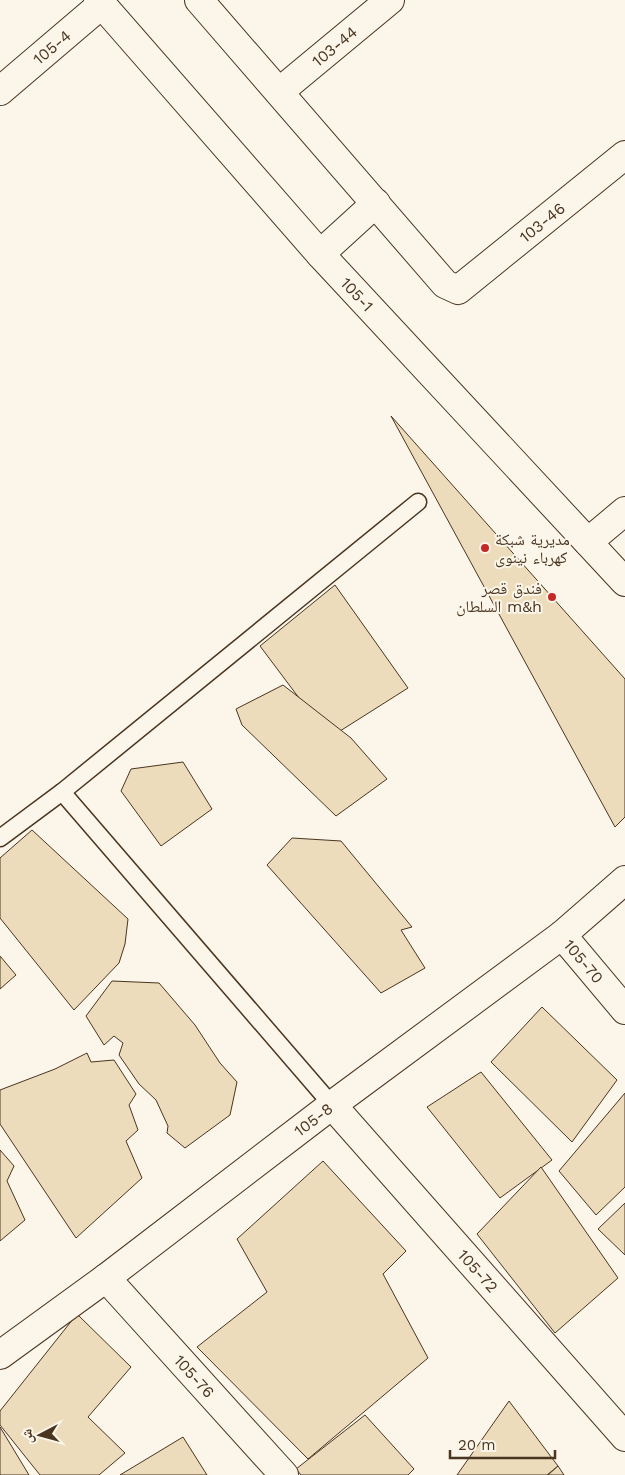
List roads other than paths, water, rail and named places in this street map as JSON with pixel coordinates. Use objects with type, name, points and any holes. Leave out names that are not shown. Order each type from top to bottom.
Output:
[{"type":"street","points":[[199,0],[376,203],[320,254]]},
{"type":"street","name":"103-44","points":[[279,92],[390,0]]},
{"type":"street","name":"105-4","points":[[0,91],[100,2]]},
{"type":"street","name":"105-1","points":[[100,2],[320,254],[625,582]]},
{"type":"street","name":"103-46","points":[[376,203],[444,284],[458,290],[625,155]]},
{"type":"street","points":[[588,542],[625,511]]},
{"type":"street","name":"105-8","points":[[0,1354],[106,1278],[332,1105],[562,935],[625,880]]},
{"type":"street","name":"105-70","points":[[562,935],[625,1010]]},
{"type":"street","name":"105-72","points":[[332,1105],[625,1437]]},
{"type":"street","name":"105-76","points":[[106,1278],[284,1475]]},
{"type":"lane","points":[[0,838],[62,792],[418,502]]},
{"type":"lane","points":[[62,792],[332,1105]]},
{"type":"place","name":"مديرية شبكة كهرباء نينوى","points":[[485,548]]},
{"type":"place","name":"فندق قصر السلطان m&h","points":[[552,597]]}]
